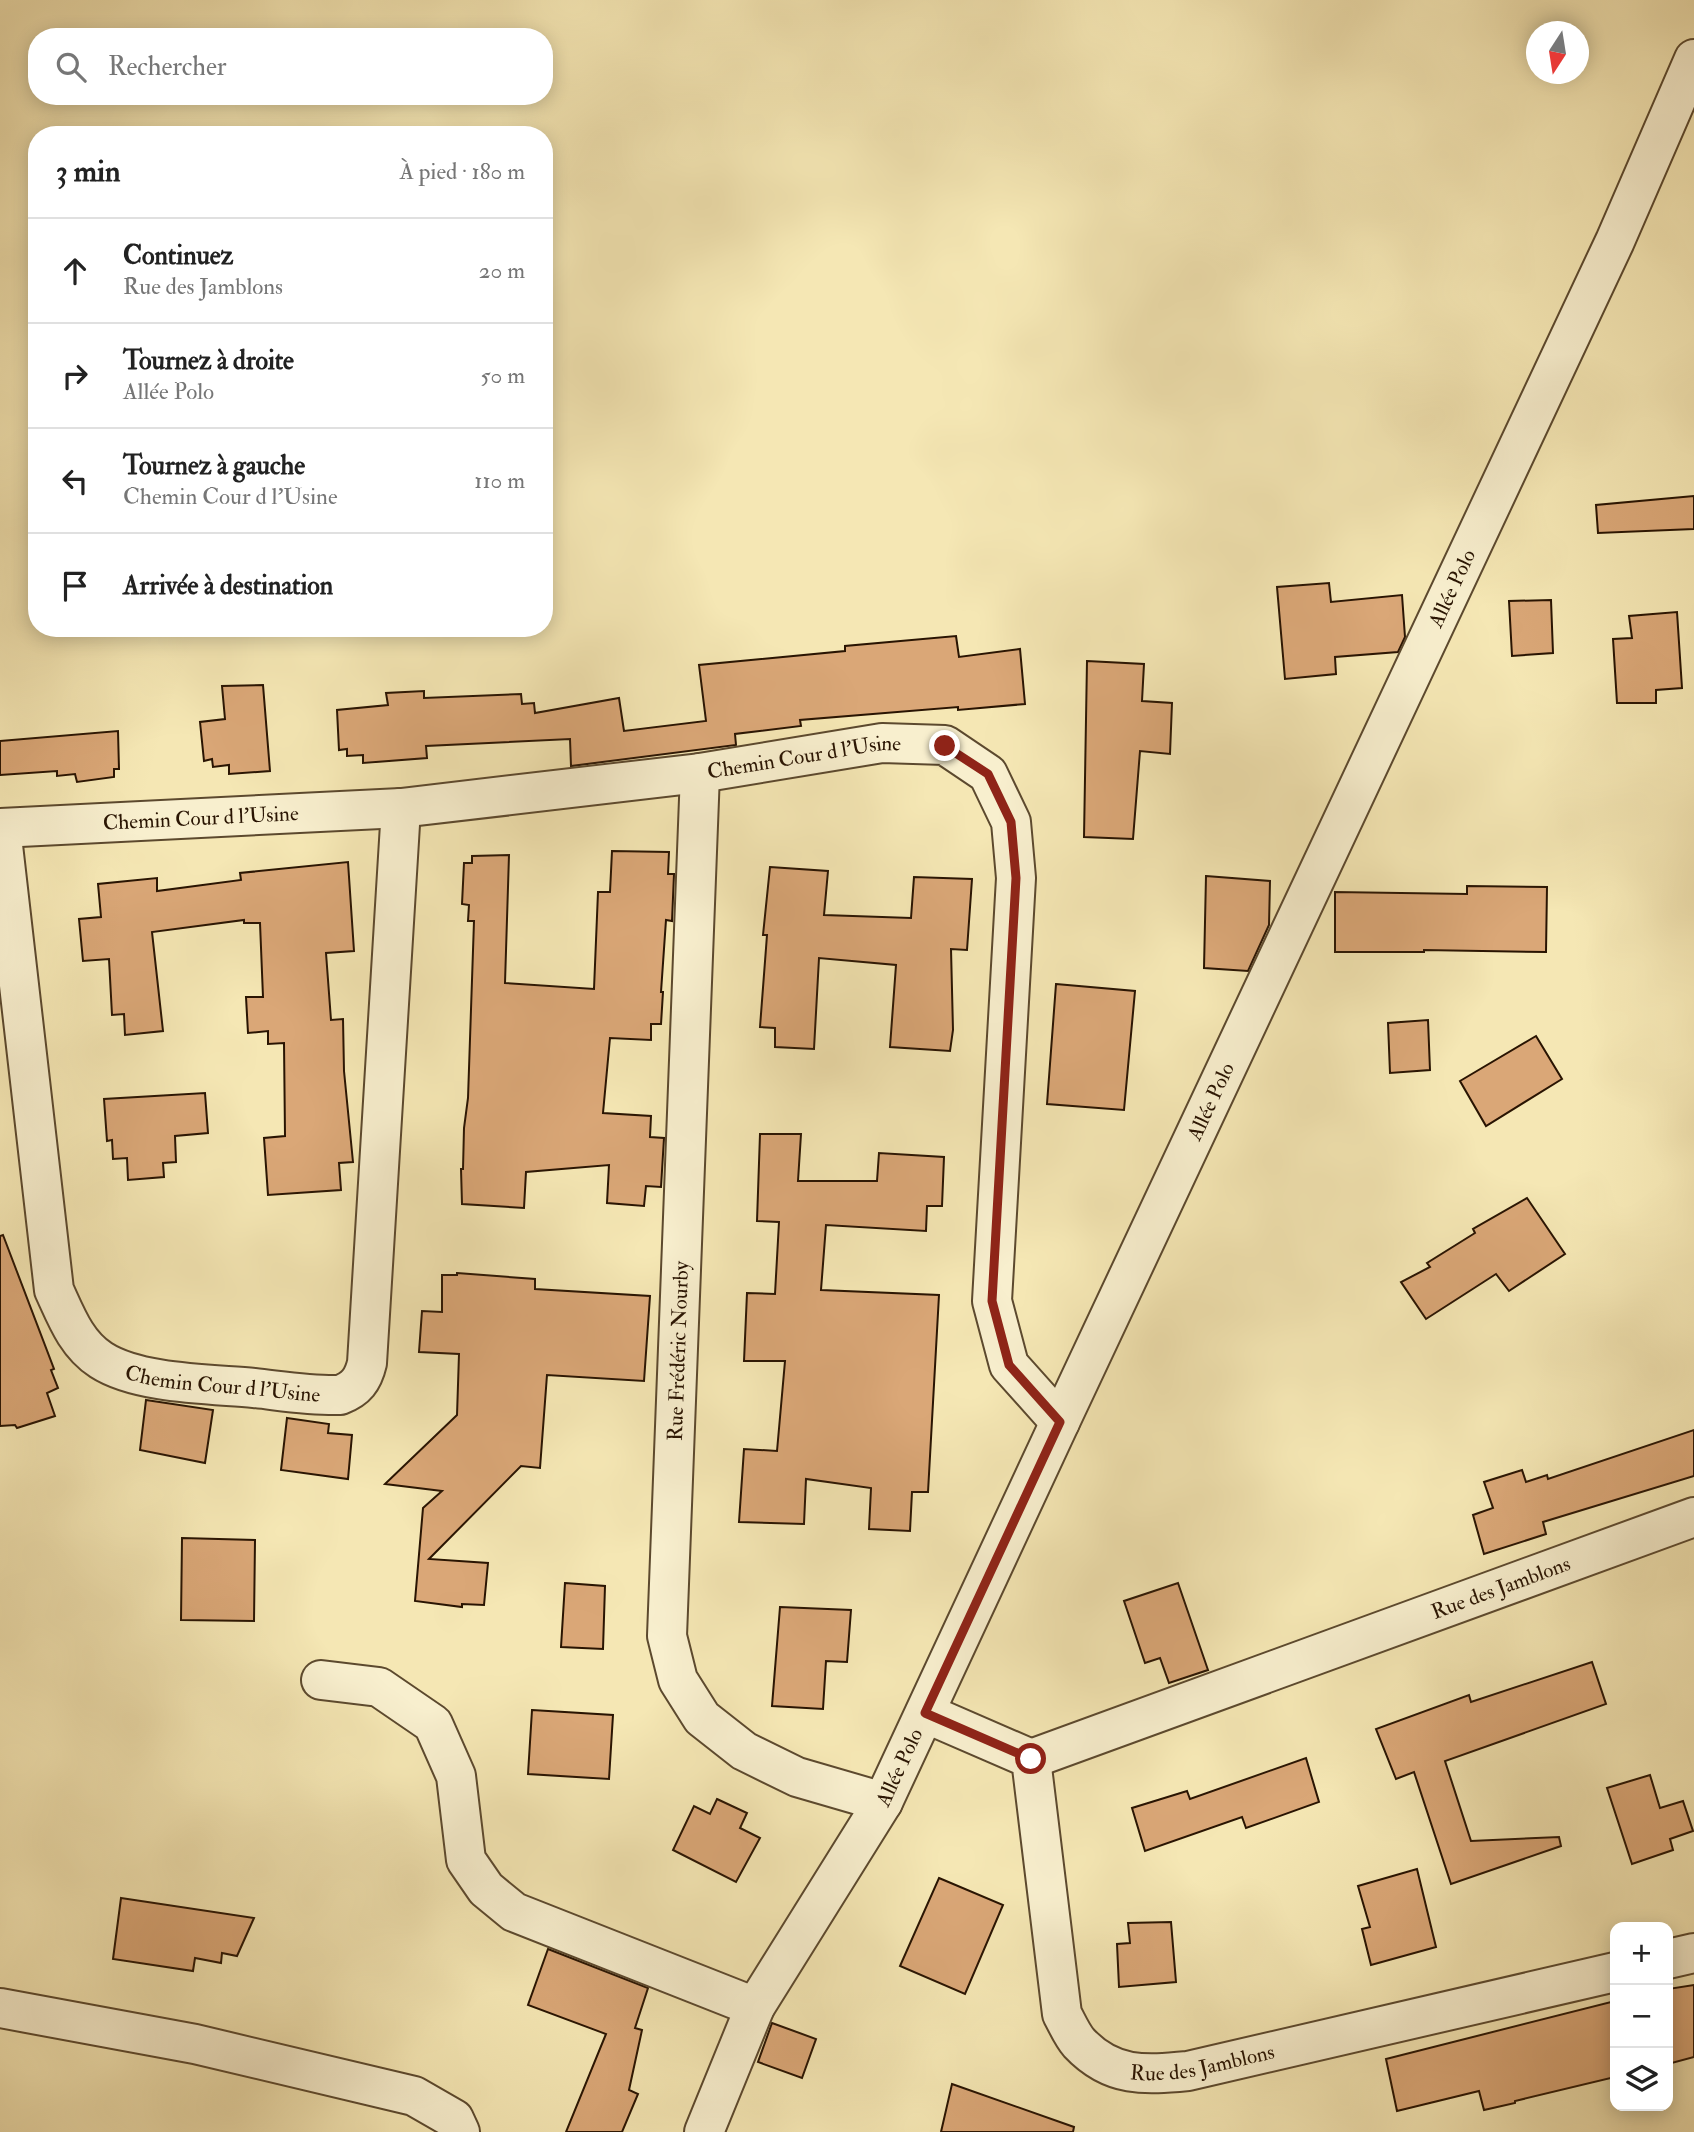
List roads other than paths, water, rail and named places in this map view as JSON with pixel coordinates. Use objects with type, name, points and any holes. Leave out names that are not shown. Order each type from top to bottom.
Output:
[{"type":"street","name":"Allée Polo","points":[[704,2132],[755,2007],[883,1802],[1615,241],[1694,59]]},
{"type":"street","name":"Chemin Cour d l'Usine","points":[[401,808],[367,1363],[359,1383],[351,1391],[329,1396],[181,1381],[134,1374],[102,1361],[86,1348],[72,1331],[54,1290],[1,828],[401,808],[700,772],[882,743],[945,746],[988,774],[1011,822],[1016,878],[992,1301],[1009,1365],[1060,1422]]},
{"type":"street","name":"Rue Frédéric Nourby","points":[[700,772],[667,1636],[678,1680],[702,1718],[744,1751],[797,1777],[883,1802]]},
{"type":"street","name":"Rue des Jamblons","points":[[1610,1973],[1188,2071],[1148,2075],[1124,2071],[1102,2062],[1077,2042],[1062,2014],[1031,1759],[1694,1517]]},
{"type":"street","points":[[321,1680],[379,1687],[433,1724],[456,1776],[466,1860],[486,1889],[514,1912],[755,2007]]},
{"type":"street","points":[[925,1713],[1031,1759]]},
{"type":"street","points":[[1673,1958],[1694,1953]]},
{"type":"street","points":[[0,2008],[195,2044],[414,2096],[454,2119],[460,2132]]}]
